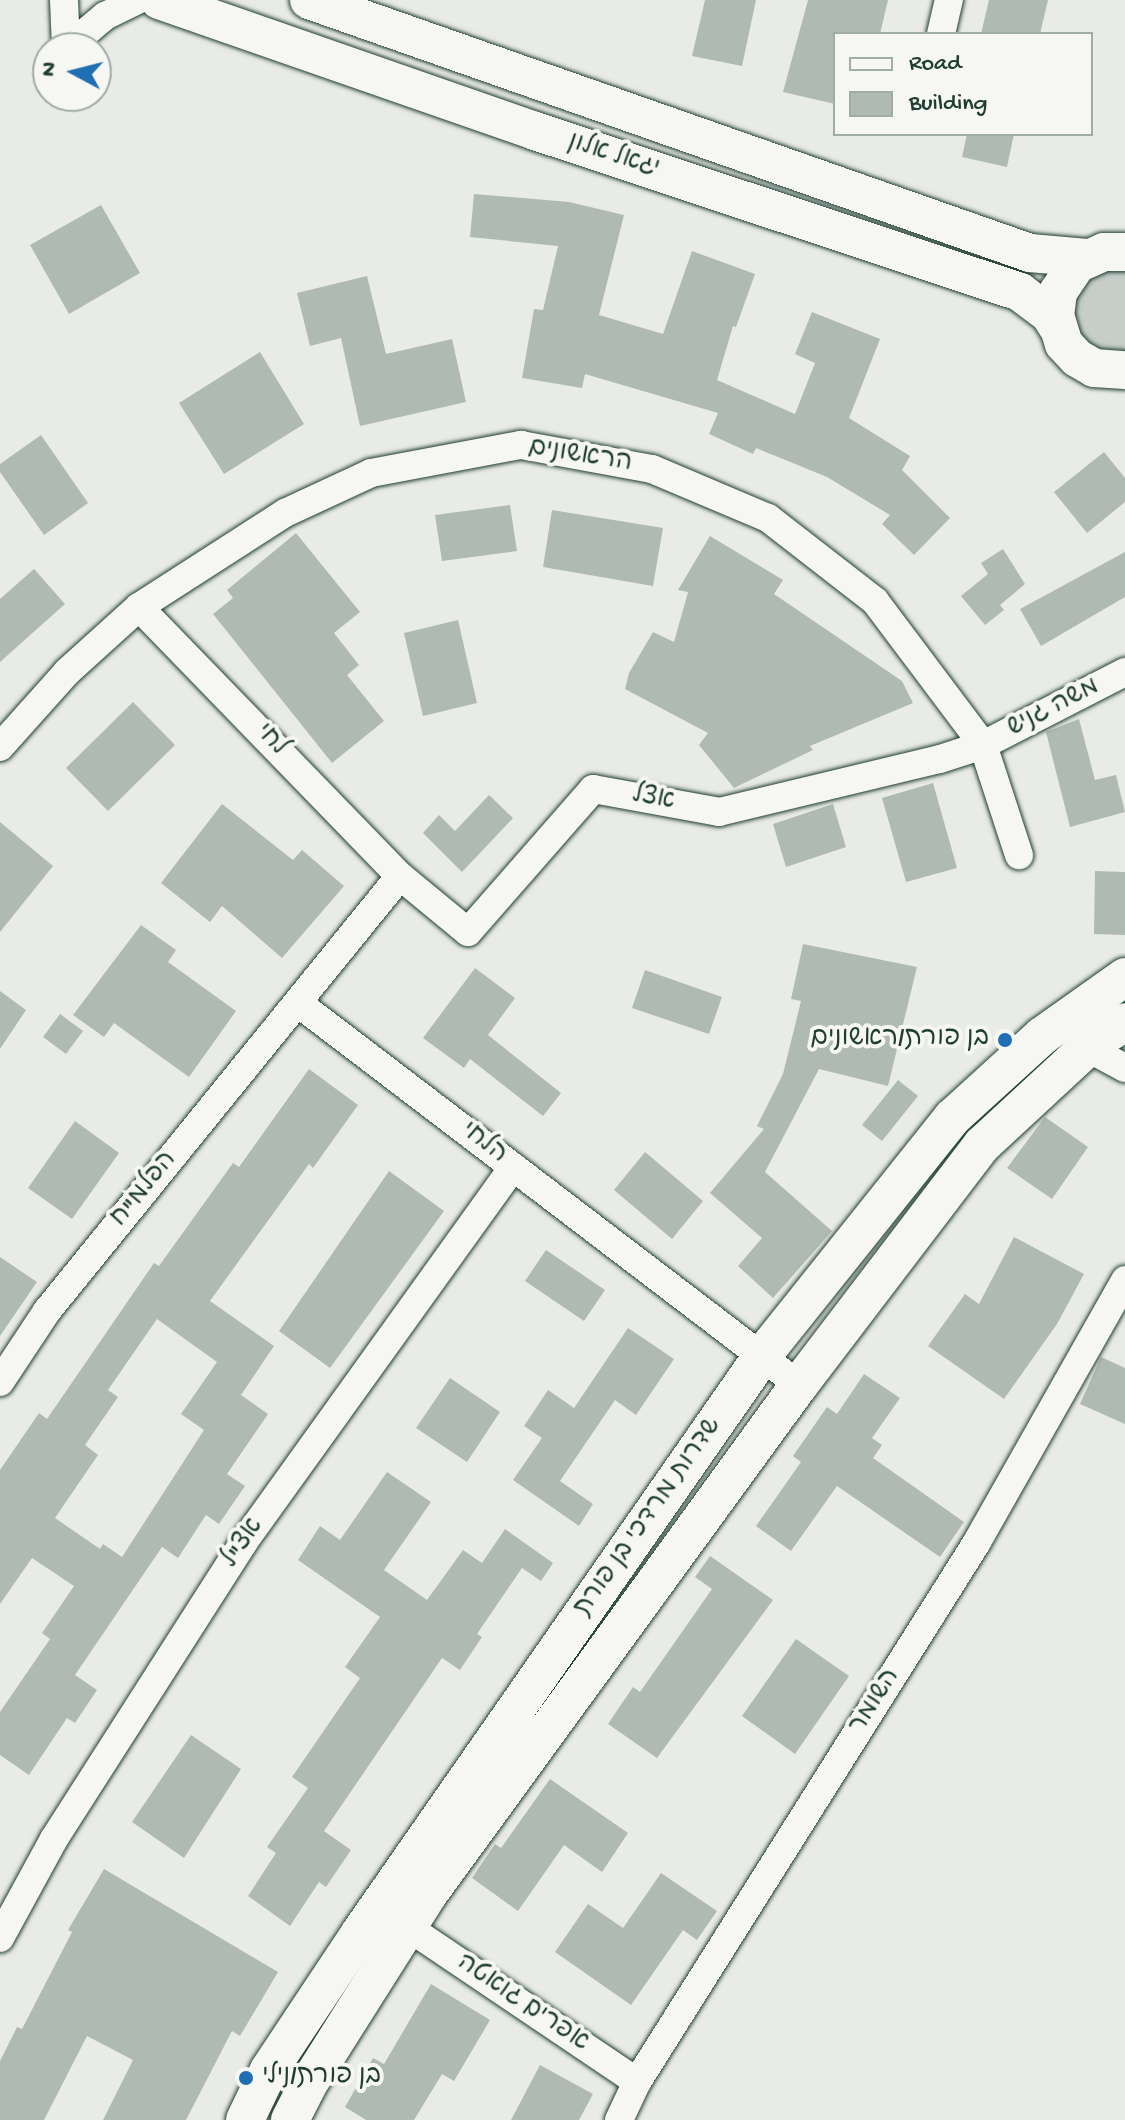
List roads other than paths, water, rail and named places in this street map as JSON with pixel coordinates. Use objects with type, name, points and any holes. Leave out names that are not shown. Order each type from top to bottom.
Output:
[{"type":"street","points":[[64,0],[65,32]]},
{"type":"street","points":[[86,32],[105,16],[138,0]]},
{"type":"street","name":"יגאל אלון","points":[[159,0],[550,136],[1020,292],[1050,315],[1064,344],[1077,358],[1094,368],[1125,370]]},
{"type":"street","name":"יגאל אלון","points":[[309,0],[1030,253],[1115,253]]},
{"type":"street","points":[[941,32],[949,0]]},
{"type":"street","points":[[1057,326],[1055,303],[1062,282],[1115,253]]},
{"type":"street","name":"הראשונים","points":[[0,747],[67,672],[139,607],[285,513],[371,473],[521,445],[652,469],[768,518],[875,601],[983,745],[1019,855]]},
{"type":"street","name":"לחי","points":[[139,607],[400,876]]},
{"type":"street","name":"משה גניש","points":[[983,745],[1125,672]]},
{"type":"street","name":"אצל","points":[[400,876],[468,932],[593,789],[719,812],[940,759],[983,745]]},
{"type":"street","points":[[298,1003],[400,876]]},
{"type":"street","name":"שדרות מרדכי בן פורת","points":[[245,2120],[269,2070],[360,1933],[762,1356],[952,1118],[1042,1036],[1125,977]]},
{"type":"street","name":"הלחי","points":[[298,1003],[799,1385]]},
{"type":"street","name":"הפלמ\"ח","points":[[0,1382],[47,1311],[298,1003]]},
{"type":"street","name":"שדרות מרדכי בן פורת","points":[[290,2120],[307,2086],[406,1926],[799,1385],[982,1145],[1088,1048],[1125,1022]]},
{"type":"street","points":[[1088,1048],[1125,1068]]},
{"type":"street","name":"אצ\"ל","points":[[0,1938],[54,1839],[243,1543],[513,1167]]},
{"type":"street","name":"השומר","points":[[619,2120],[637,2082],[977,1542],[1125,1280]]},
{"type":"street","name":"אפרים גואטה","points":[[406,1926],[637,2082]]},
{"type":"place","name":"בן פורת/ראשונים","points":[[1005,1040]]},
{"type":"place","name":"בן פורת/נילי","points":[[246,2078]]}]
